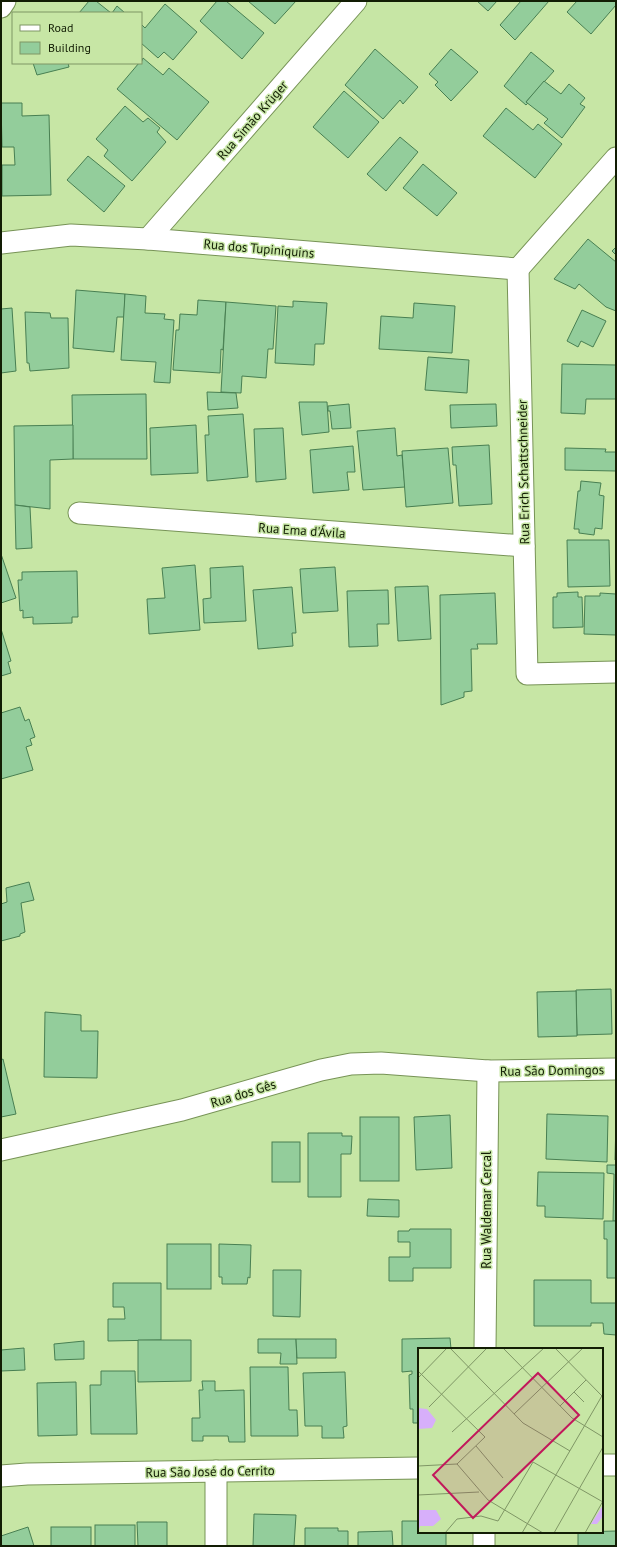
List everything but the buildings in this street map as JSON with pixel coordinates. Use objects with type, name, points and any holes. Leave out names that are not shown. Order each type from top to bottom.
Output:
[{"type":"street","points":[[1,7],[5,1]]},
{"type":"street","name":"Rua Simão Krüger","points":[[148,239],[356,1]]},
{"type":"street","points":[[518,269],[616,158]]},
{"type":"street","name":"Rua dos Tupiniquins","points":[[1,243],[71,235],[148,239],[518,269]]},
{"type":"street","name":"Rua Erich Schattschneider","points":[[518,269],[527,674],[616,672]]},
{"type":"street","name":"Rua Ema d'Ávila","points":[[79,514],[524,546]]},
{"type":"street","name":"Rua dos Gês","points":[[1,1150],[182,1110],[321,1070],[351,1064],[381,1063],[488,1071]]},
{"type":"street","name":"Rua São Domingos","points":[[488,1071],[616,1070]]},
{"type":"street","name":"Rua Waldemar Cercal","points":[[485,1348],[488,1071]]},
{"type":"street","points":[[603,1465],[616,1465]]},
{"type":"street","name":"Rua São José do Cerrito","points":[[1,1476],[35,1473],[418,1468]]},
{"type":"street","points":[[216,1471],[216,1546]]},
{"type":"street","points":[[484,1533],[484,1546]]}]
